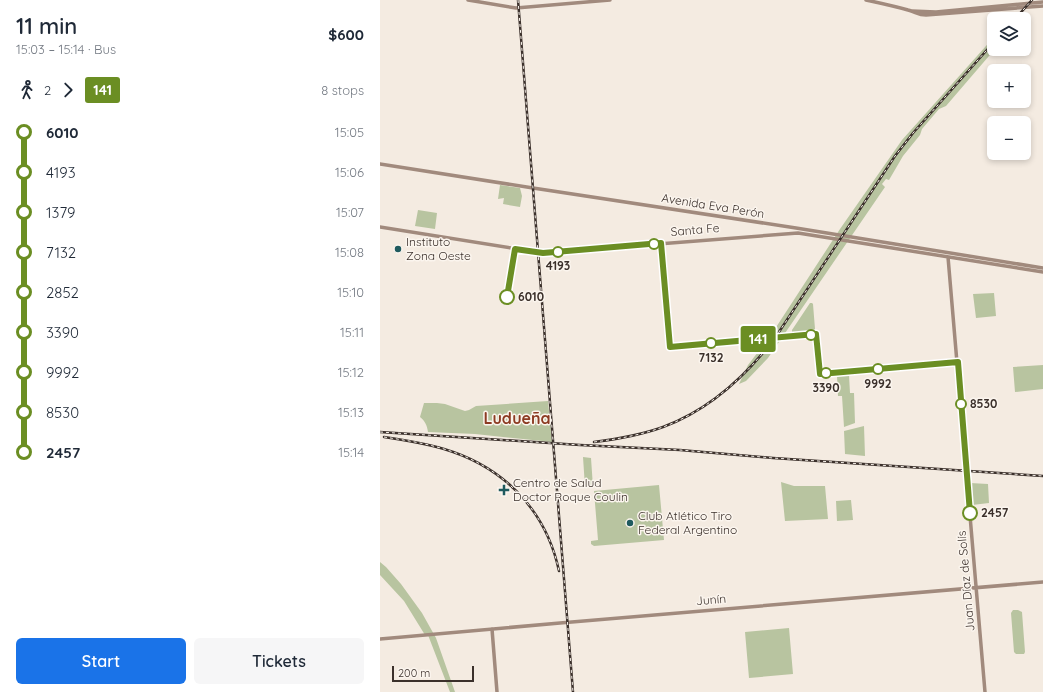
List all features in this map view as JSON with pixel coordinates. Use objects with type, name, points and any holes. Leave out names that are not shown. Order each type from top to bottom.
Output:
[{"type":"main road","points":[[468,0],[516,8],[610,0]]},
{"type":"main road","points":[[866,0],[912,11],[936,12],[1043,2]]},
{"type":"main road","points":[[912,11],[919,15],[934,15],[1043,6]]},
{"type":"main road","name":"Avenida Eva Perón","points":[[380,164],[1043,268]]},
{"type":"main road","name":"Santa Fe","points":[[380,227],[543,253],[798,232],[948,257]]},
{"type":"main road","name":"Juan Díaz de Solís","points":[[948,252],[985,692]]},
{"type":"main road","points":[[948,257],[1043,272]]},
{"type":"main road","name":"Junín","points":[[380,639],[1043,582]]},
{"type":"main road","points":[[492,629],[497,692]]},
{"type":"green space","points":[[987,45],[987,56],[989,56],[946,106],[939,109],[922,129],[920,135],[903,156],[889,180],[886,179],[882,184],[885,187],[768,358],[746,381],[739,384],[748,365],[771,335],[840,229],[902,140]]},
{"type":"green space","points":[[500,185],[520,188],[522,196],[520,207],[503,204],[504,198],[498,199]]},
{"type":"green space","points":[[418,210],[437,213],[435,229],[415,226]]},
{"type":"green space","points":[[994,293],[996,316],[976,318],[973,294]]},
{"type":"green space","points":[[810,303],[813,304],[814,331],[792,333],[792,330]]},
{"type":"green space","points":[[1043,365],[1043,389],[1015,392],[1013,367]]},
{"type":"green space","points":[[849,375],[850,393],[854,393],[855,423],[844,427],[842,396],[838,396],[837,376]]},
{"type":"green space","points":[[548,401],[552,442],[475,434],[428,432],[426,423],[420,417],[424,403],[445,404],[465,411],[476,406]]},
{"type":"green space","points":[[864,426],[865,456],[845,454],[844,431]]},
{"type":"green space","points":[[583,457],[591,458],[593,487],[585,487]]},
{"type":"green space","points":[[781,482],[794,486],[825,486],[828,519],[785,521]]},
{"type":"green space","points":[[970,483],[988,484],[989,503],[972,505]]},
{"type":"green space","name":"Club Atlético Tiro Federal Argentino","points":[[659,485],[664,540],[594,546],[591,544],[591,541],[598,540],[594,491]]},
{"type":"green space","points":[[851,500],[853,520],[837,521],[836,501]]},
{"type":"green space","points":[[380,562],[401,584],[422,613],[436,638],[455,692],[450,692],[428,635],[425,635],[404,601],[380,575]]},
{"type":"green space","points":[[1013,610],[1022,612],[1024,654],[1016,654],[1014,652],[1011,613]]},
{"type":"green space","points":[[789,628],[793,674],[749,678],[745,632]]},
{"type":"railway","points":[[518,0],[573,692]]},
{"type":"railway","points":[[1021,12],[1032,0]]},
{"type":"railway","points":[[594,442],[646,432],[680,420],[711,401],[752,366],[775,338],[895,156],[913,133],[987,50]]},
{"type":"railway","points":[[380,432],[680,450],[773,458],[1043,476]]},
{"type":"railway","points":[[384,437],[422,443],[444,449],[466,457],[503,479],[533,510],[553,549],[559,571]]},
{"type":"bus line","name":"141","points":[[507,297],[515,249],[543,253],[661,243],[670,347],[816,334],[820,374],[958,362],[970,513]]},
{"type":"place","name":"Instituto Zona Oeste","points":[[398,249]]},
{"type":"place","name":"4193","points":[[558,252]]},
{"type":"place","name":"6010","points":[[507,297]]},
{"type":"place","name":"7132","points":[[711,343]]},
{"type":"place","name":"9992","points":[[878,369]]},
{"type":"place","name":"3390","points":[[826,373]]},
{"type":"place","name":"8530","points":[[961,404]]},
{"type":"place","name":"Centro de Salud Doctor Roque Coulin","points":[[504,490]]},
{"type":"place","name":"2457","points":[[970,513]]},
{"type":"place","name":"Club Atlético Tiro Federal Argentino","points":[[630,523]]},
{"type":"district","name":"Ludueña","points":[[517,418]]}]
